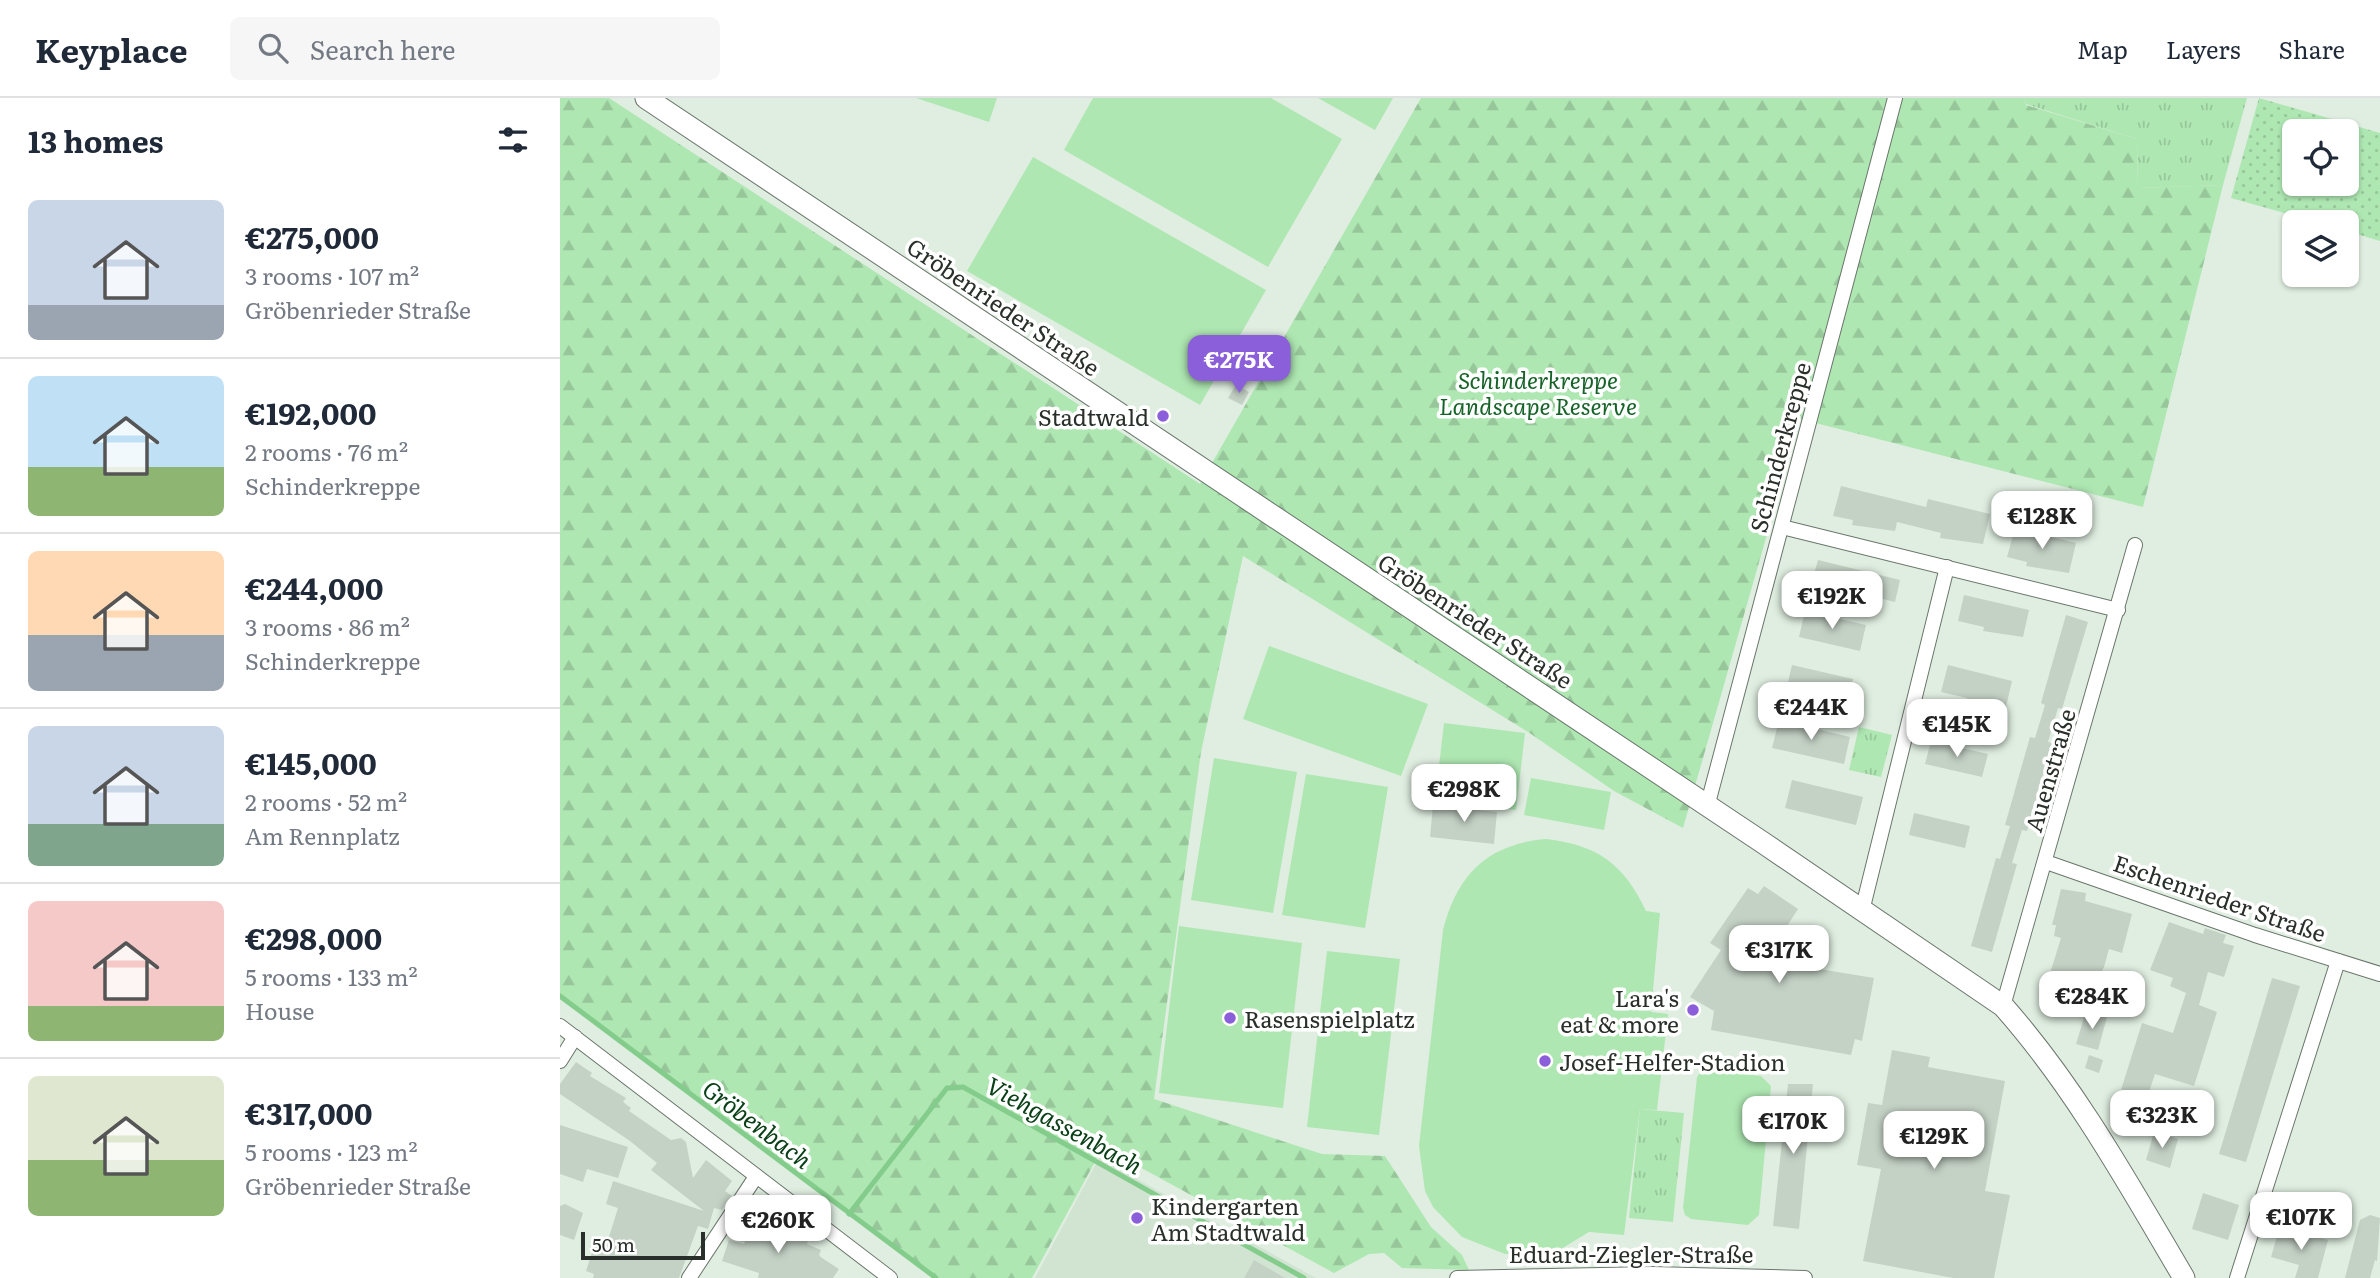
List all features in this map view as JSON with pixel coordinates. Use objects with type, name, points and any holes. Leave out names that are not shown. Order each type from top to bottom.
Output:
[{"type":"street","name":"Gröbenrieder Straße","points":[[646,98],[2003,1006],[2033,1041],[2070,1093],[2184,1278]]},
{"type":"street","name":"Schinderkreppe","points":[[1707,807],[1895,98]]},
{"type":"street","points":[[1782,527],[2118,610]]},
{"type":"street","name":"Auenstraße","points":[[2003,1006],[2135,545]]},
{"type":"street","points":[[1863,911],[1947,567]]},
{"type":"street","name":"Eschenrieder Straße","points":[[2046,862],[2380,974]]},
{"type":"street","points":[[2237,1278],[2338,961]]},
{"type":"street","points":[[560,1026],[755,1178],[890,1278]]},
{"type":"street","points":[[560,1061],[575,1037]]},
{"type":"street","points":[[689,1278],[755,1178]]},
{"type":"street","name":"Eduard-Ziegler-Straße","points":[[1457,1278],[1652,1274],[1805,1278]]},
{"type":"shaded area","name":"Kindergarten Am Stadtwald","points":[[1099,1158],[1316,1278],[1035,1278]]},
{"type":"green space","name":"Schinderkreppe Landscape Reserve","points":[[560,98],[609,98],[1200,484],[1421,98],[2024,98],[2026,105],[2137,139],[2138,188],[2223,185],[2143,507],[1800,419],[1683,828],[1614,791],[1528,732],[1243,556],[1201,752],[1154,1099],[1322,1154],[1385,1156],[1431,1227],[1462,1255],[1469,1270],[1402,1268],[1384,1253],[1369,1254],[1334,1273],[1103,1147],[1032,1278],[936,1278],[560,996]]},
{"type":"green space","points":[[916,98],[997,98],[989,122]]},
{"type":"green space","points":[[1093,98],[1271,98],[1342,139],[1268,267],[1064,150]]},
{"type":"green space","points":[[1318,98],[1393,98],[1375,130]]},
{"type":"green space","points":[[2024,98],[2247,98],[2223,185],[2138,188],[2137,139],[2026,104]]},
{"type":"green space","points":[[2259,98],[2332,119],[2282,119],[2282,196],[2359,196],[2359,127],[2380,133],[2380,241],[2359,235],[2359,210],[2282,210],[2282,212],[2231,198]]},
{"type":"green space","points":[[1033,157],[1266,290],[1200,405],[967,271]]},
{"type":"green space","points":[[1269,646],[1428,704],[1401,776],[1243,719]]},
{"type":"green space","points":[[1444,723],[1525,733],[1516,810],[1435,800]]},
{"type":"green space","points":[[1859,727],[1892,735],[1881,777],[1849,770]]},
{"type":"green space","points":[[1214,758],[1297,772],[1273,913],[1191,900]]},
{"type":"green space","points":[[1306,774],[1388,787],[1365,928],[1282,915]]},
{"type":"green space","points":[[1531,778],[1611,792],[1604,830],[1524,815]]},
{"type":"green space","name":"Josef-Helfer-Stadion","points":[[1546,839],[1595,852],[1618,869],[1638,895],[1646,911],[1660,913],[1651,1012],[1668,1014],[1657,1110],[1640,1109],[1624,1235],[1589,1232],[1561,1249],[1534,1254],[1505,1254],[1462,1237],[1433,1207],[1425,1191],[1419,1146],[1443,930],[1449,911],[1466,878],[1491,855],[1525,842]]},
{"type":"green space","name":"Rasenspielplatz","points":[[1179,926],[1302,943],[1283,1108],[1159,1093]]},
{"type":"green space","points":[[1327,951],[1400,959],[1379,1135],[1307,1127]]},
{"type":"green space","points":[[1701,1071],[1761,1076],[1771,1086],[1759,1215],[1748,1225],[1691,1219],[1685,1215],[1683,1208],[1697,1077]]},
{"type":"green space","points":[[1640,1109],[1684,1113],[1673,1222],[1629,1218]]},
{"type":"building","points":[[1236,385],[1249,392],[1242,405],[1228,398]]},
{"type":"building","points":[[1841,486],[1926,507],[1928,499],[1990,514],[1983,544],[1940,538],[1941,533],[1897,522],[1895,531],[1852,525],[1853,520],[1833,516]]},
{"type":"building","points":[[2015,528],[2076,543],[2069,573],[2026,566],[2027,562],[2007,557]]},
{"type":"building","points":[[1818,560],[1900,580],[1895,602],[1812,581]]},
{"type":"building","points":[[1964,595],[2029,610],[2023,637],[1983,631],[1984,627],[1958,621]]},
{"type":"building","points":[[1805,611],[1866,625],[1860,651],[1799,637]]},
{"type":"building","points":[[2066,615],[2088,622],[2062,709],[2058,708],[2048,742],[2052,743],[2027,831],[2022,830],[2012,863],[2017,864],[1992,952],[1971,946],[1996,858],[2000,859],[2010,826],[2005,825],[2030,737],[2035,738],[2045,705],[2041,703]]},
{"type":"building","points":[[1792,665],[1853,679],[1847,705],[1786,691]]},
{"type":"building","points":[[1948,665],[2012,681],[2006,707],[1967,701],[1967,698],[1941,692]]},
{"type":"building","points":[[1779,720],[1850,737],[1844,764],[1772,748]]},
{"type":"building","points":[[1931,741],[1988,754],[1982,777],[1925,764]]},
{"type":"building","points":[[1792,780],[1863,797],[1856,825],[1785,808]]},
{"type":"building","points":[[1433,805],[1497,812],[1494,844],[1430,837]]},
{"type":"building","points":[[1914,813],[1970,826],[1965,848],[1909,835]]},
{"type":"building","points":[[1764,886],[1798,909],[1765,960],[1874,978],[1862,1041],[1855,1039],[1851,1055],[1711,1030],[1714,1011],[1690,997],[1721,950],[1710,943],[1748,888],[1758,894]]},
{"type":"building","points":[[2061,889],[2086,893],[2085,901],[2132,914],[2122,953],[2109,949],[2104,967],[2083,1006],[2043,996],[2061,938],[2054,936],[2056,925],[2052,925]]},
{"type":"building","points":[[2169,922],[2203,934],[2205,928],[2226,935],[2223,943],[2234,946],[2224,977],[2208,972],[2199,1005],[2217,1012],[2194,1086],[2155,1074],[2147,1098],[2121,1090],[2142,1023],[2173,1033],[2186,993],[2170,986],[2173,978],[2150,970]]},
{"type":"building","points":[[2272,978],[2300,986],[2246,1162],[2219,1154]]},
{"type":"building","points":[[2086,1011],[2107,1017],[2098,1050],[2076,1044]]},
{"type":"building","points":[[1892,1050],[1930,1057],[1928,1067],[2005,1081],[1985,1191],[2010,1195],[1994,1278],[1953,1278],[1863,1261],[1881,1169],[1857,1165],[1868,1103],[1882,1105]]},
{"type":"building","points":[[2089,1055],[2103,1060],[2099,1073],[2085,1068]]},
{"type":"building","points":[[576,1062],[592,1073],[590,1076],[626,1098],[623,1102],[631,1108],[629,1111],[671,1140],[681,1138],[686,1142],[693,1178],[706,1160],[732,1181],[725,1191],[732,1196],[722,1210],[714,1208],[708,1229],[698,1226],[679,1278],[593,1278],[594,1274],[586,1271],[597,1237],[608,1240],[618,1208],[606,1204],[613,1181],[704,1211],[651,1170],[657,1163],[630,1141],[560,1094],[560,1084]]},
{"type":"building","points":[[1788,1084],[1813,1084],[1799,1229],[1773,1226]]},
{"type":"building","points":[[560,1125],[628,1147],[618,1178],[587,1169],[583,1182],[560,1174]]},
{"type":"building","points":[[2154,1132],[2178,1139],[2170,1168],[2146,1160]]},
{"type":"building","points":[[2203,1193],[2239,1205],[2228,1240],[2192,1229]]},
{"type":"building","points":[[565,1204],[583,1213],[574,1240],[560,1235],[560,1206]]},
{"type":"building","points":[[2370,1215],[2380,1218],[2377,1261],[2375,1260],[2370,1278],[2345,1278],[2360,1220]]},
{"type":"building","points":[[753,1220],[801,1237],[808,1241],[807,1244],[821,1250],[819,1255],[839,1269],[833,1278],[758,1278],[759,1273],[722,1261],[729,1240],[744,1244]]},
{"type":"building","points":[[2280,1226],[2328,1240],[2318,1278],[2295,1278],[2299,1265],[2271,1257]]},
{"type":"building","points":[[1254,1260],[1285,1278],[1244,1278]]},
{"type":"waterway","name":"Gröbenbach","points":[[560,996],[936,1278]]},
{"type":"waterway","name":"Viehgassenbach","points":[[849,1214],[947,1088],[963,1087],[1304,1278]]},
{"type":"place","name":"Stadtwald","points":[[1163,416]]},
{"type":"place","name":"Lara's eat & more","points":[[1693,1010]]},
{"type":"place","name":"Rasenspielplatz","points":[[1230,1018]]},
{"type":"place","name":"Josef-Helfer-Stadion","points":[[1545,1061]]},
{"type":"place","name":"Kindergarten Am Stadtwald","points":[[1137,1218]]}]
